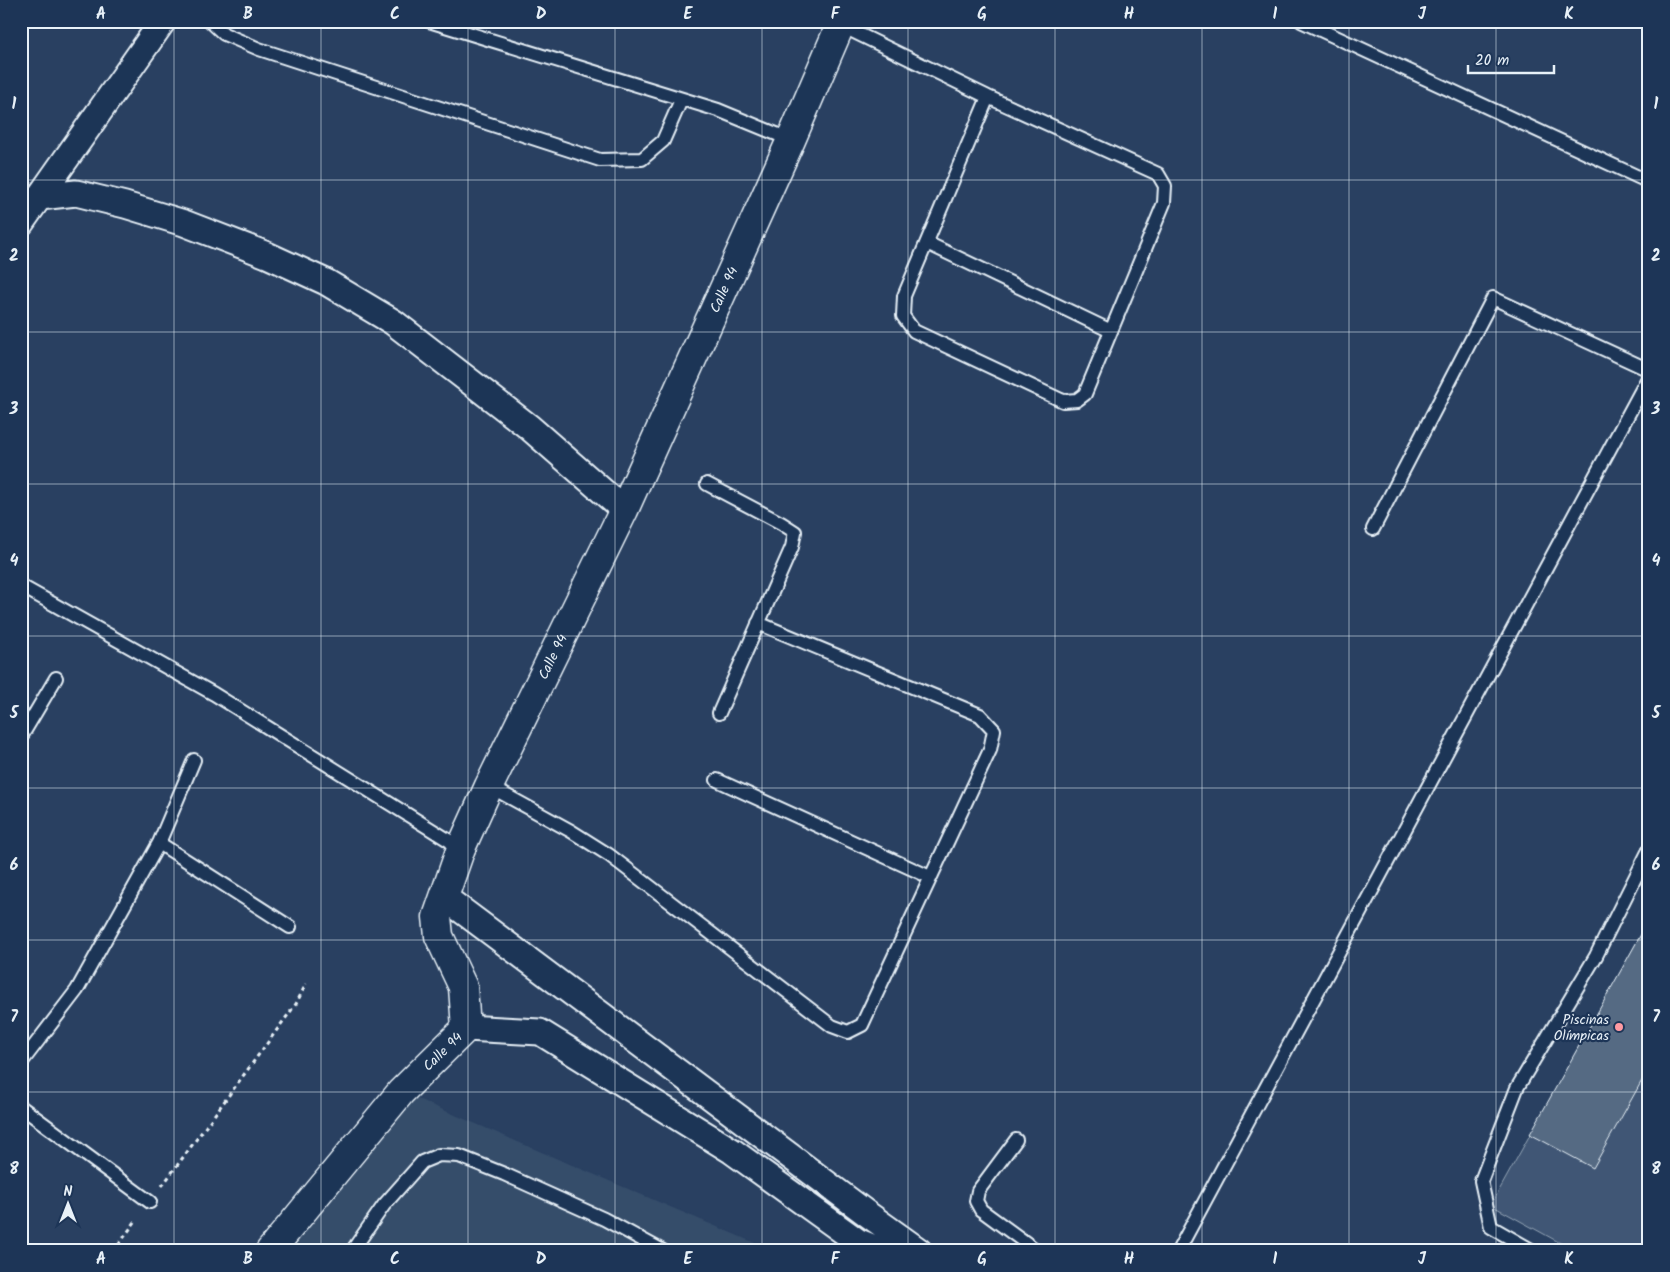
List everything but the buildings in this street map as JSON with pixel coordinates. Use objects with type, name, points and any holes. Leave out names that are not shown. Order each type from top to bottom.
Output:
[{"type":"street","points":[[21,223],[163,21]]},
{"type":"street","name":"Calle 94","points":[[270,1251],[401,1092],[466,1028],[463,987],[439,936],[437,917],[461,848],[489,786],[624,510],[791,140],[841,23]]},
{"type":"street","points":[[40,197],[76,193],[125,205],[184,223],[266,255],[326,282],[394,322],[529,427],[624,510]]},
{"type":"street","points":[[444,897],[919,1251]]},
{"type":"street","points":[[466,1028],[540,1032],[732,1151],[857,1241],[882,1251]]},
{"type":"street","points":[[732,1151],[751,1127]]},
{"type":"lane","points":[[210,21],[224,34],[259,49],[600,160],[642,159],[663,141],[682,100]]},
{"type":"lane","points":[[429,21],[718,110],[791,140]]},
{"type":"lane","points":[[1300,21],[1649,182]]},
{"type":"lane","points":[[841,23],[988,97],[1158,174],[1165,186],[1164,203],[1085,394],[1077,400],[1063,401],[914,331],[903,316],[904,296],[988,97]]},
{"type":"lane","points":[[927,243],[1111,331]]},
{"type":"lane","points":[[1373,529],[1493,298],[1649,370]]},
{"type":"lane","points":[[1178,1251],[1649,376]]},
{"type":"lane","points":[[707,484],[781,523],[794,532],[792,547],[718,713]]},
{"type":"lane","points":[[21,586],[214,694],[461,848]]},
{"type":"lane","points":[[489,786],[571,830],[609,855],[832,1026],[848,1032],[862,1025],[990,750],[994,730],[980,715],[758,622]]},
{"type":"lane","points":[[21,737],[56,678]]},
{"type":"lane","points":[[21,1063],[77,990],[159,843],[194,760]]},
{"type":"lane","points":[[717,780],[930,877]]},
{"type":"lane","points":[[159,843],[290,927]]},
{"type":"lane","points":[[1533,1251],[1491,1227],[1481,1181],[1517,1088],[1596,956],[1649,850]]},
{"type":"lane","points":[[21,1107],[150,1202]]},
{"type":"lane","points":[[1016,1140],[978,1190],[976,1202],[981,1210],[1038,1251]]},
{"type":"lane","points":[[352,1251],[384,1205],[422,1162],[439,1154],[458,1156],[504,1174],[604,1220],[663,1251]]},
{"type":"path","points":[[114,1251],[296,1004],[306,984]]},
{"type":"shaded area","name":"Piscinas Olímpicas","points":[[1649,920],[1649,1251],[1575,1251],[1491,1205]]},
{"type":"shaded area","points":[[401,1092],[771,1250],[772,1251],[270,1251]]},
{"type":"place","name":"Piscinas Olímpicas","points":[[1619,1027]]}]
